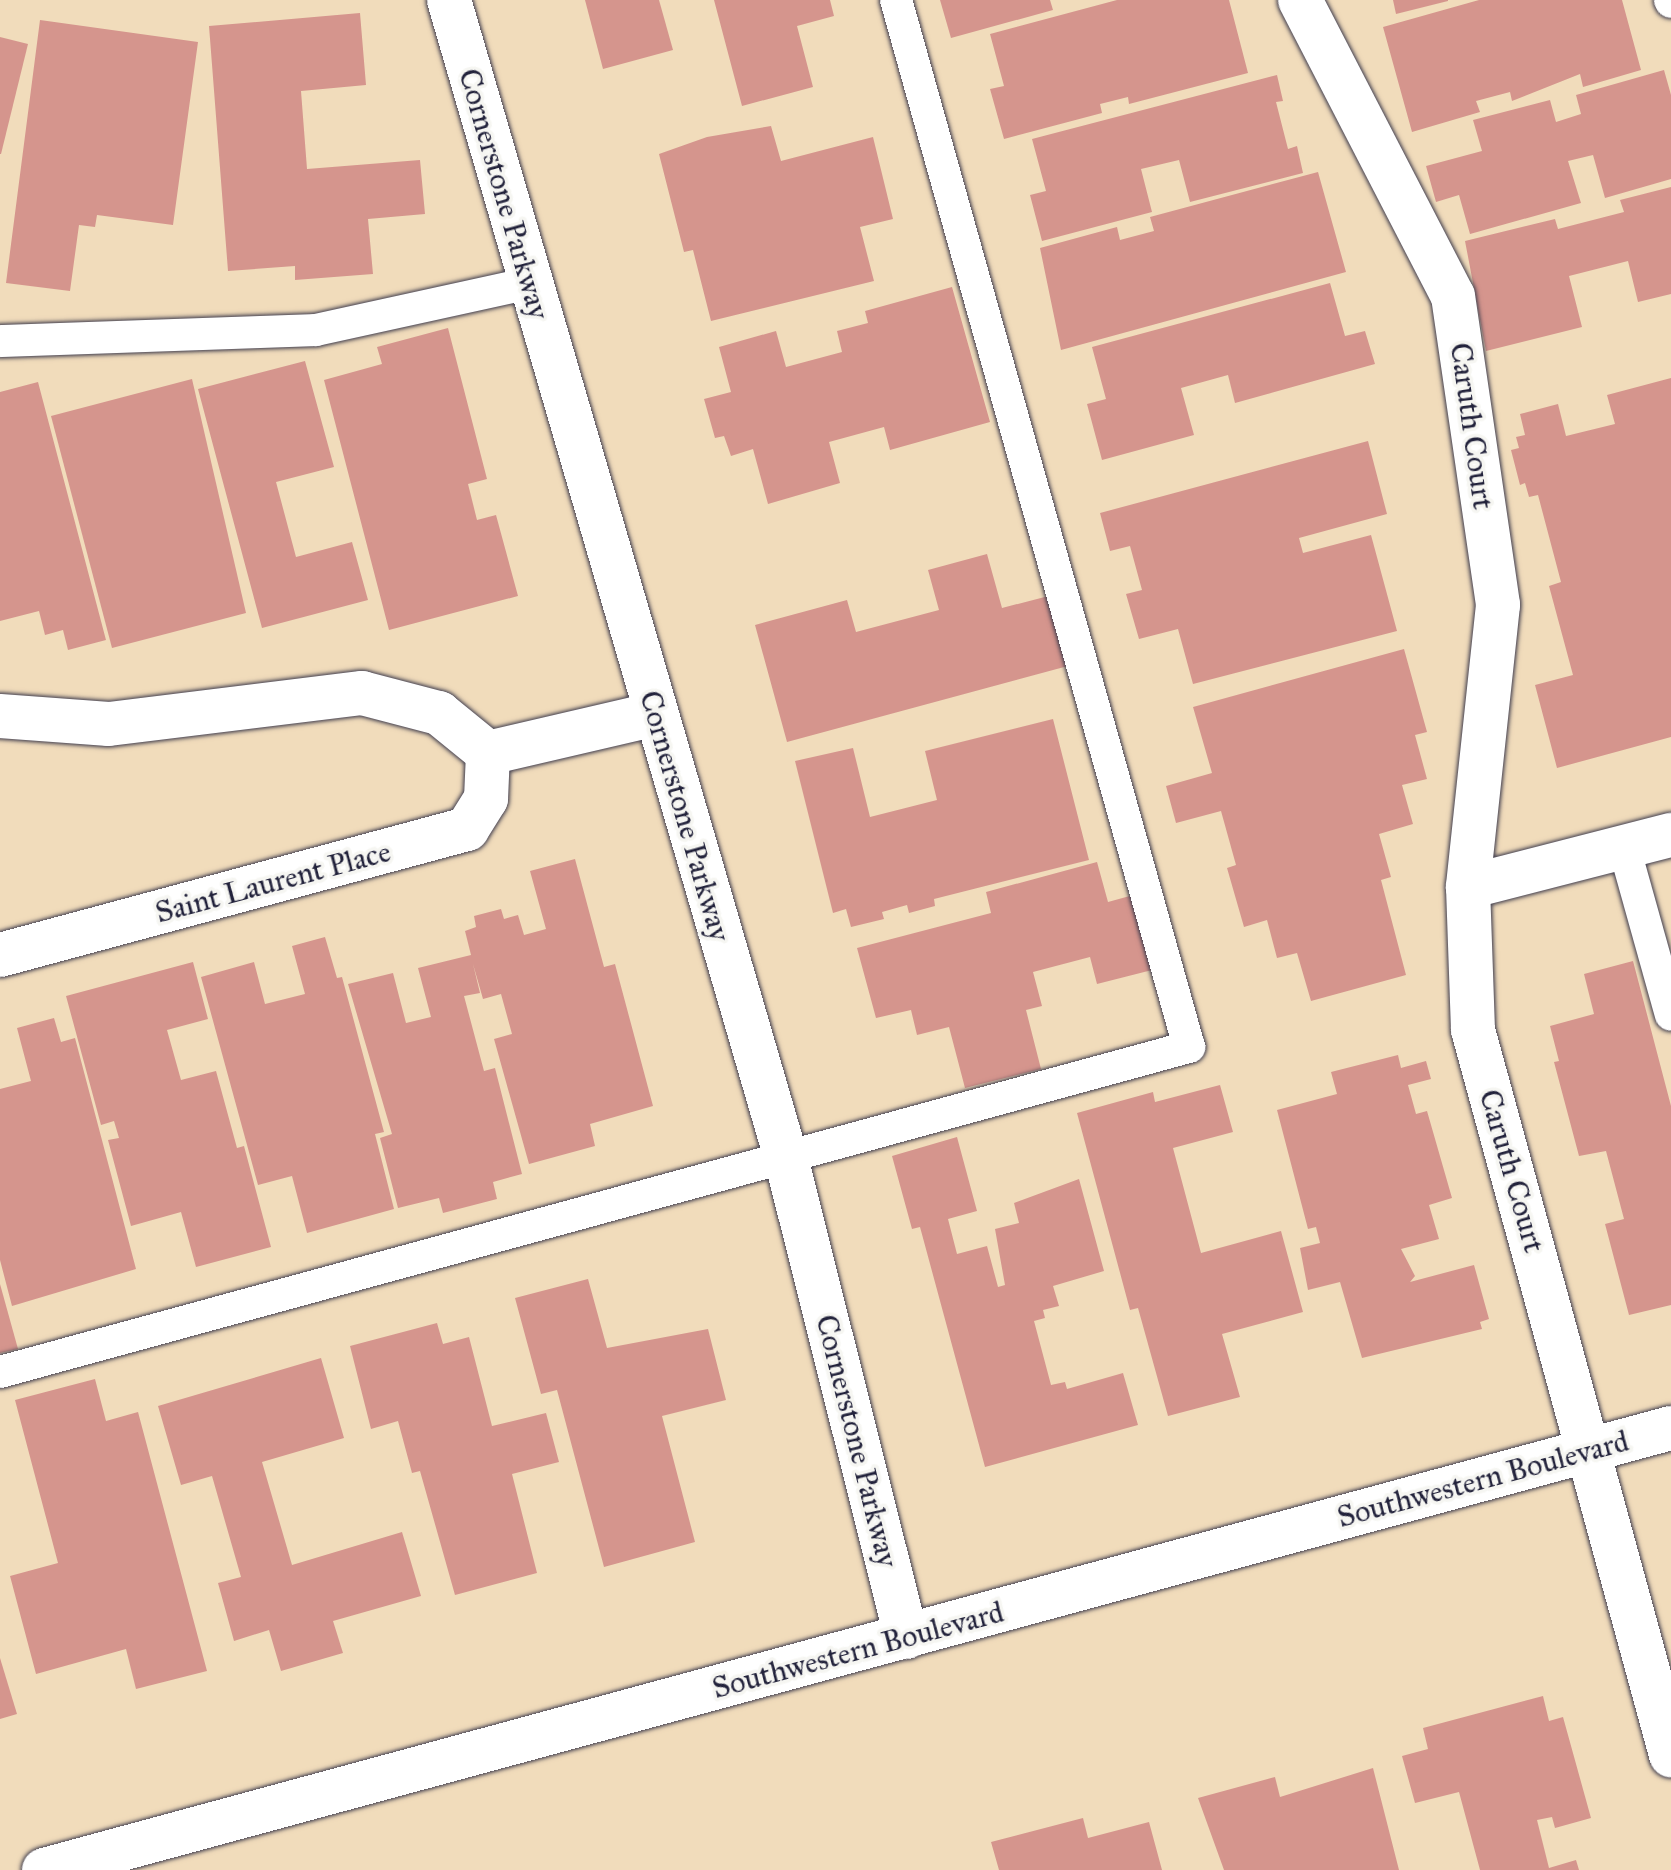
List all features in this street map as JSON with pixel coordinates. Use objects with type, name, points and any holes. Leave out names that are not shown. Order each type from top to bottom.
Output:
[{"type":"street","name":"Cornerstone Parkway","points":[[449,0],[785,1154],[906,1637]]},
{"type":"street","name":"Caruth Court","points":[[1300,0],[1453,296],[1498,605],[1468,887],[1473,1030],[1590,1449],[1671,1755]]},
{"type":"street","points":[[0,716],[109,724],[362,693],[439,713],[488,753],[655,714]]},
{"type":"street","name":"Saint Laurent Place","points":[[0,955],[467,829],[486,799],[488,753]]},
{"type":"street","points":[[1468,887],[1671,835]]},
{"type":"street","name":"Southwestern Boulevard","points":[[44,1870],[1671,1428]]},
{"type":"lane","points":[[0,1372],[785,1154],[1189,1047],[896,0]]},
{"type":"lane","points":[[0,341],[316,330],[529,283]]},
{"type":"lane","points":[[1624,847],[1671,1015]]},
{"type":"building","points":[[585,0],[659,0],[673,50],[603,69]]},
{"type":"building","points":[[714,0],[830,0],[834,16],[797,26],[813,87],[742,106]]},
{"type":"building","points":[[940,0],[1050,0],[1053,10],[951,38]]},
{"type":"building","points":[[1117,0],[1229,0],[1248,73],[1129,104],[1128,97],[1100,104],[1102,113],[1004,139],[990,89],[1004,86],[990,34]]},
{"type":"building","points":[[1393,0],[1448,0],[1448,1],[1396,14]]},
{"type":"building","points":[[1479,0],[1622,0],[1641,70],[1583,87],[1580,74],[1512,101],[1510,92],[1476,101],[1480,112],[1412,132],[1383,27]]},
{"type":"building","points":[[360,13],[366,85],[301,91],[307,169],[420,160],[425,214],[368,219],[373,274],[295,280],[295,266],[228,271],[209,26]]},
{"type":"building","points":[[40,20],[198,42],[173,225],[97,215],[95,227],[79,225],[70,291],[6,283]]},
{"type":"building","points":[[0,37],[28,44],[1,154],[0,154]]},
{"type":"building","points":[[1664,70],[1671,95],[1671,179],[1605,198],[1593,155],[1568,161],[1581,203],[1470,234],[1459,195],[1436,202],[1426,166],[1482,151],[1473,120],[1550,100],[1556,122],[1581,114],[1576,95]]},
{"type":"building","points":[[1277,75],[1283,101],[1276,102],[1288,149],[1297,146],[1303,173],[1190,202],[1179,160],[1141,169],[1152,212],[1042,241],[1030,195],[1046,191],[1032,139]]},
{"type":"building","points":[[771,126],[781,161],[873,137],[893,219],[860,227],[874,281],[711,321],[693,250],[684,252],[659,154],[707,137]]},
{"type":"building","points":[[1318,172],[1346,272],[1061,350],[1040,248],[1117,227],[1120,240],[1154,231],[1150,217]]},
{"type":"building","points":[[1671,187],[1671,294],[1638,302],[1628,261],[1569,276],[1582,327],[1486,351],[1465,241],[1555,219],[1558,229],[1624,212],[1620,200]]},
{"type":"building","points":[[1330,283],[1345,336],[1365,331],[1375,364],[1235,403],[1228,375],[1181,388],[1194,435],[1102,460],[1087,404],[1106,399],[1092,347]]},
{"type":"building","points":[[952,287],[990,422],[890,450],[884,427],[829,442],[840,483],[768,504],[753,449],[731,456],[724,436],[715,438],[704,399],[731,392],[719,347],[776,331],[786,367],[842,352],[837,331],[868,323],[865,311]]},
{"type":"building","points":[[448,328],[487,479],[468,484],[477,520],[496,515],[518,596],[389,630],[324,380],[382,364],[377,347]]},
{"type":"building","points":[[305,361],[334,467],[276,482],[296,557],[352,542],[368,600],[262,628],[198,389]]},
{"type":"building","points":[[1671,378],[1671,737],[1557,768],[1535,685],[1573,675],[1549,586],[1561,582],[1538,495],[1529,497],[1525,483],[1520,485],[1511,450],[1519,448],[1516,437],[1525,435],[1520,414],[1558,404],[1566,436],[1615,424],[1607,395]]},
{"type":"building","points":[[192,379],[246,613],[112,648],[51,416]]},
{"type":"building","points":[[38,382],[106,640],[68,650],[63,630],[45,635],[39,611],[0,621],[0,392]]},
{"type":"building","points":[[1368,441],[1387,514],[1299,538],[1303,553],[1371,535],[1397,631],[1193,684],[1178,629],[1139,639],[1126,594],[1142,590],[1130,546],[1110,551],[1100,513]]},
{"type":"building","points":[[987,554],[1002,608],[1060,593],[1079,663],[787,742],[755,625],[847,600],[856,632],[939,610],[928,570]]},
{"type":"building","points":[[1404,649],[1427,732],[1415,735],[1427,779],[1402,785],[1413,824],[1379,834],[1391,877],[1381,880],[1406,975],[1311,1001],[1297,953],[1277,958],[1267,920],[1244,927],[1227,868],[1236,865],[1221,811],[1176,823],[1166,786],[1212,773],[1193,707]]},
{"type":"building","points":[[1053,719],[1089,860],[934,899],[935,906],[909,913],[907,905],[882,912],[884,919],[851,927],[846,909],[833,913],[795,761],[853,748],[870,817],[937,800],[925,751]]},
{"type":"building","points":[[575,859],[604,967],[615,964],[653,1106],[590,1124],[595,1146],[529,1164],[494,1039],[512,1034],[501,994],[483,999],[473,964],[480,993],[464,996],[484,1071],[495,1068],[522,1174],[493,1182],[497,1199],[443,1213],[439,1198],[398,1208],[380,1138],[392,1134],[348,984],[393,973],[406,1023],[431,1017],[418,968],[471,955],[465,931],[476,927],[474,916],[501,909],[504,919],[518,915],[524,935],[546,929],[530,871]]},
{"type":"building","points":[[1097,862],[1108,902],[1137,894],[1156,969],[1097,984],[1090,957],[1033,972],[1042,1006],[1026,1010],[1041,1069],[965,1088],[949,1027],[917,1035],[911,1010],[876,1018],[857,948],[991,913],[986,892]]},
{"type":"building","points":[[325,937],[337,978],[342,977],[384,1132],[375,1134],[394,1209],[307,1233],[292,1176],[258,1185],[201,977],[254,962],[265,1004],[305,994],[292,946]]},
{"type":"building","points":[[1633,961],[1671,1106],[1671,1305],[1629,1315],[1605,1224],[1624,1219],[1606,1151],[1579,1156],[1554,1062],[1559,1061],[1550,1026],[1594,1014],[1584,974]]},
{"type":"building","points":[[193,962],[208,1019],[167,1030],[181,1080],[216,1071],[237,1148],[244,1146],[271,1247],[196,1267],[181,1212],[131,1226],[108,1140],[119,1138],[114,1121],[101,1125],[66,996]]},
{"type":"building","points":[[54,1018],[61,1042],[75,1038],[136,1269],[12,1306],[0,1260],[0,1089],[31,1081],[17,1028]]},
{"type":"building","points":[[1398,1055],[1401,1068],[1426,1061],[1431,1079],[1408,1085],[1416,1114],[1427,1111],[1452,1198],[1429,1205],[1439,1239],[1401,1249],[1415,1276],[1410,1282],[1474,1265],[1489,1319],[1480,1322],[1482,1329],[1362,1358],[1340,1282],[1308,1290],[1300,1248],[1320,1243],[1316,1227],[1308,1229],[1277,1110],[1337,1094],[1331,1072]]},
{"type":"building","points":[[1220,1085],[1233,1132],[1173,1148],[1201,1253],[1281,1231],[1303,1312],[1222,1334],[1240,1397],[1168,1416],[1138,1308],[1130,1310],[1077,1113],[1153,1092],[1155,1102]]},
{"type":"building","points":[[957,1137],[977,1211],[948,1219],[957,1254],[987,1246],[998,1287],[1005,1285],[995,1229],[1019,1223],[1014,1203],[1079,1179],[1104,1271],[1053,1286],[1059,1306],[1043,1310],[1045,1318],[1034,1321],[1051,1385],[1065,1382],[1067,1389],[1123,1373],[1138,1425],[985,1467],[920,1227],[912,1229],[892,1156]]},
{"type":"building","points":[[588,1279],[607,1348],[708,1329],[726,1400],[662,1416],[695,1542],[604,1567],[557,1390],[541,1394],[515,1298]]},
{"type":"building","points":[[0,1284],[18,1349],[0,1353]]},
{"type":"building","points":[[437,1323],[443,1344],[469,1337],[492,1426],[546,1413],[559,1462],[512,1474],[537,1573],[455,1595],[420,1471],[412,1473],[398,1421],[371,1429],[350,1346]]},
{"type":"building","points":[[321,1358],[344,1438],[262,1462],[292,1565],[402,1532],[421,1596],[333,1621],[343,1653],[281,1671],[269,1630],[234,1641],[218,1583],[241,1577],[212,1476],[181,1485],[158,1406]]},
{"type":"building","points":[[95,1379],[106,1421],[138,1412],[207,1671],[136,1689],[126,1649],[36,1674],[10,1576],[58,1563],[15,1400]]},
{"type":"building","points":[[0,1658],[17,1714],[0,1719]]},
{"type":"building","points":[[1543,1696],[1549,1721],[1563,1717],[1591,1818],[1555,1828],[1552,1817],[1537,1820],[1549,1868],[1576,1860],[1579,1870],[1480,1870],[1459,1792],[1415,1803],[1402,1756],[1428,1749],[1423,1728]]},
{"type":"building","points":[[1373,1768],[1399,1870],[1224,1870],[1198,1798],[1275,1777],[1280,1797]]},
{"type":"building","points":[[1083,1818],[1088,1838],[1149,1822],[1162,1870],[999,1870],[991,1842]]}]
